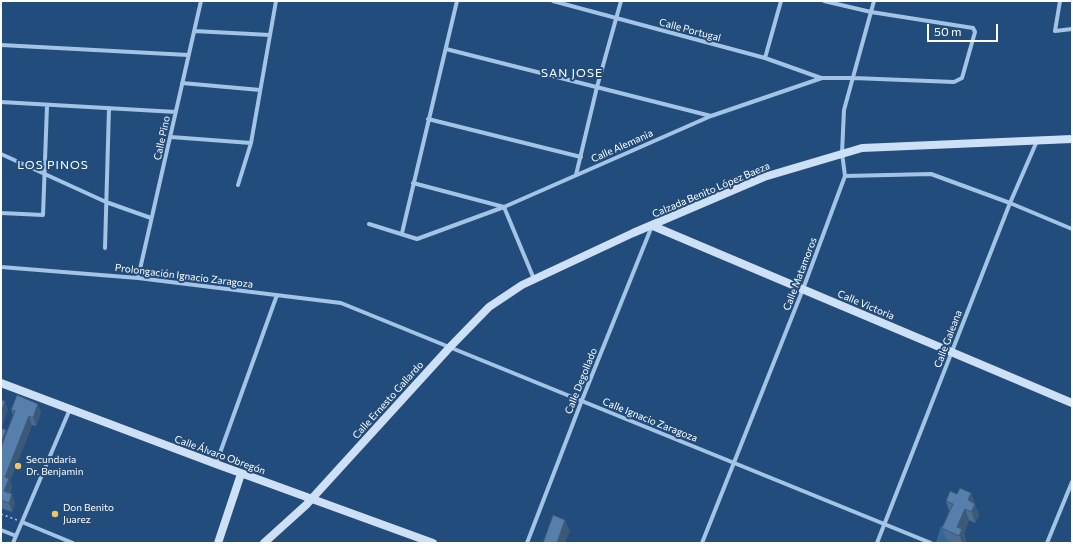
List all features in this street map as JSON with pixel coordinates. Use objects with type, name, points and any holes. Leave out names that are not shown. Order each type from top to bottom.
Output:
[{"type":"street","name":"Calle Pino","points":[[138,278],[201,1]]},
{"type":"street","points":[[238,185],[251,143],[276,1]]},
{"type":"street","points":[[402,233],[412,183],[457,1]]},
{"type":"street","name":"Calle Portugal","points":[[553,1],[765,58],[822,78]]},
{"type":"street","points":[[576,175],[597,87],[618,19],[621,1]]},
{"type":"street","points":[[765,58],[781,1]]},
{"type":"street","points":[[824,1],[871,12]]},
{"type":"street","name":"Calle Matamoros","points":[[702,543],[803,289],[845,176],[842,153],[844,110],[874,1]]},
{"type":"street","points":[[1060,1],[1055,31],[1072,30]]},
{"type":"street","name":"Calle Alemania","points":[[369,224],[402,233],[417,239],[504,207],[711,116],[822,78],[954,82],[962,78],[975,32],[973,28],[871,12]]},
{"type":"street","points":[[194,31],[270,35]]},
{"type":"street","points":[[1,45],[188,55]]},
{"type":"street","points":[[446,48],[711,116]]},
{"type":"street","points":[[182,83],[260,90]]},
{"type":"street","points":[[1,102],[47,106],[176,112]]},
{"type":"street","points":[[1,213],[43,215],[47,106]]},
{"type":"street","points":[[105,248],[109,108]]},
{"type":"street","points":[[428,119],[581,157]]},
{"type":"street","points":[[171,137],[251,143]]},
{"type":"street","name":"Calzada Benito López Baeza","points":[[534,279],[764,177],[842,153],[862,148],[1072,139]]},
{"type":"street","name":"Calle Galeana","points":[[876,543],[1010,203],[1037,141]]},
{"type":"street","points":[[1,154],[106,202],[151,218]]},
{"type":"street","points":[[845,176],[931,174],[1010,203],[1072,229]]},
{"type":"street","points":[[412,183],[504,207],[534,279]]},
{"type":"street","name":"Calle Victoria","points":[[653,226],[1072,403]]},
{"type":"street","name":"Calle Degollado","points":[[527,543],[582,400],[653,226]]},
{"type":"street","name":"Prolongación Ignacio Zaragoza","points":[[1,267],[138,278],[277,295],[341,303],[363,312]]},
{"type":"street","name":"Calle Ernesto Gallardo","points":[[264,543],[312,498],[450,347],[500,298],[534,279]]},
{"type":"street","points":[[216,464],[277,295]]},
{"type":"street","name":"Calle Ignacio Zaragoza","points":[[363,312],[931,543]]},
{"type":"street","name":"Calle Álvaro Obregón","points":[[1,383],[241,474],[312,498],[433,543]]},
{"type":"street","points":[[13,543],[70,408]]},
{"type":"street","points":[[218,543],[241,474]]},
{"type":"street","points":[[1047,543],[1072,482]]},
{"type":"street","points":[[22,522],[73,543]]},
{"type":"street","points":[[1,530],[16,536]]},
{"type":"path","points":[[1,514],[22,522]]},
{"type":"shaded area","points":[[941,526],[963,534],[958,543],[936,542]]},
{"type":"building","points":[[17,395],[38,404],[33,418],[29,416],[5,477],[9,479],[4,491],[12,494],[9,503],[1,500],[1,447],[15,411],[11,410]]},
{"type":"building","points":[[1,400],[5,401],[1,413]]},
{"type":"building","points":[[1,428],[6,430],[1,443]]},
{"type":"building","points":[[960,488],[971,493],[968,500],[975,504],[971,512],[965,509],[957,527],[962,529],[959,536],[942,528],[953,504],[946,501],[950,491],[957,494]]},
{"type":"building","points":[[553,515],[565,520],[557,543],[543,543]]},
{"type":"place","name":"Secundaria Dr. Benjamin","points":[[18,466]]},
{"type":"place","name":"Don Benito Juarez","points":[[55,514]]},
{"type":"district","name":"SAN JOSE","points":[[572,73]]},
{"type":"district","name":"LOS PINOS","points":[[53,165]]}]
